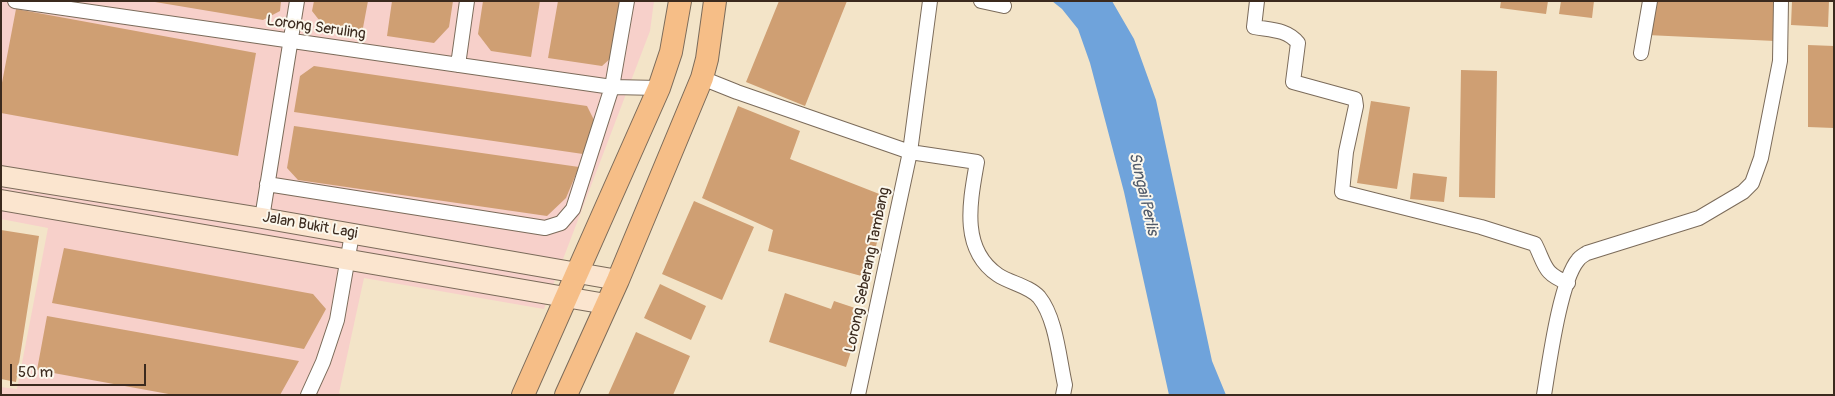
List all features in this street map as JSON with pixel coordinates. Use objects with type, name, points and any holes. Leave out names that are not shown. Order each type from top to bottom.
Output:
[{"type":"main road","points":[[523,395],[659,88],[671,52],[680,1]]},
{"type":"main road","points":[[566,395],[618,280],[702,78],[707,59],[715,1]]},
{"type":"street","name":"Lorong Seruling","points":[[15,1],[612,87],[659,88]]},
{"type":"street","points":[[262,218],[297,1]]},
{"type":"street","points":[[458,65],[467,1]]},
{"type":"street","points":[[267,184],[545,228],[561,223],[573,209],[612,87],[627,1]]},
{"type":"street","name":"Lorong Seberang Tambang","points":[[858,395],[910,152],[930,1]]},
{"type":"street","points":[[981,1],[1004,6]]},
{"type":"street","points":[[1257,1],[1254,27],[1285,32],[1298,43],[1293,82],[1355,99],[1356,106],[1346,152],[1342,192],[1481,227],[1535,244],[1547,271],[1556,278],[1568,283]]},
{"type":"street","points":[[1641,53],[1650,1]]},
{"type":"street","points":[[1544,395],[1553,342],[1568,283],[1578,260],[1587,253],[1699,218],[1743,192],[1752,183],[1761,158],[1780,61],[1781,1]]},
{"type":"street","points":[[702,78],[910,152],[977,162],[971,211],[972,240],[984,265],[1000,276],[1037,295],[1048,310],[1064,385],[1063,395]]},
{"type":"street","name":"Jalan Bukit Lagi","points":[[1,176],[262,218],[618,280]]},
{"type":"street","name":"Jalan Bukit Lagi","points":[[1,200],[606,304]]},
{"type":"street","points":[[308,395],[337,320],[352,234]]},
{"type":"shaded area","points":[[1,1],[654,1],[650,31],[544,309],[364,278],[339,393],[343,395],[1,395],[1,387],[17,389],[48,228],[1,219]]},
{"type":"water","name":"Sungai Perlis","points":[[1052,1],[1112,1],[1134,39],[1156,100],[1212,361],[1226,395],[1169,395],[1124,192],[1090,63],[1078,29],[1062,9]]},
{"type":"building","points":[[149,1],[281,1],[280,11],[263,20]]},
{"type":"building","points":[[314,1],[368,1],[362,33],[323,25],[312,11]]},
{"type":"building","points":[[392,1],[453,1],[449,27],[434,43],[387,36]]},
{"type":"building","points":[[483,1],[540,1],[531,57],[491,51],[478,34]]},
{"type":"building","points":[[558,1],[621,1],[612,57],[602,66],[548,58]]},
{"type":"building","points":[[779,1],[847,1],[805,106],[746,82]]},
{"type":"building","points":[[1501,1],[1548,1],[1546,14],[1500,8]]},
{"type":"building","points":[[1561,1],[1594,1],[1592,18],[1559,14]]},
{"type":"building","points":[[1656,1],[1776,1],[1775,41],[1647,35]]},
{"type":"building","points":[[1792,1],[1829,1],[1828,27],[1791,25]]},
{"type":"building","points":[[16,9],[256,53],[238,156],[1,113],[1,88]]},
{"type":"building","points":[[1808,45],[1834,46],[1834,128],[1808,127]]},
{"type":"building","points":[[314,66],[587,106],[595,122],[583,154],[294,112],[300,76]]},
{"type":"building","points":[[1461,70],[1497,71],[1495,198],[1459,197]]},
{"type":"building","points":[[1371,101],[1410,107],[1397,189],[1357,183]]},
{"type":"building","points":[[738,106],[800,131],[790,159],[887,197],[869,278],[768,251],[773,230],[702,198]]},
{"type":"building","points":[[294,126],[579,167],[566,198],[547,216],[298,180],[287,168]]},
{"type":"building","points":[[1413,173],[1447,177],[1444,202],[1410,199]]},
{"type":"building","points":[[694,201],[754,227],[722,300],[662,274]]},
{"type":"building","points":[[1,230],[39,236],[16,382],[1,379]]},
{"type":"building","points":[[64,248],[313,294],[326,309],[304,349],[52,303]]},
{"type":"building","points":[[660,284],[706,306],[691,340],[644,318]]},
{"type":"building","points":[[785,293],[831,309],[834,301],[864,311],[846,367],[769,342]]},
{"type":"building","points":[[47,316],[299,361],[280,395],[174,395],[37,370]]},
{"type":"building","points":[[636,332],[690,356],[673,395],[608,395]]}]
